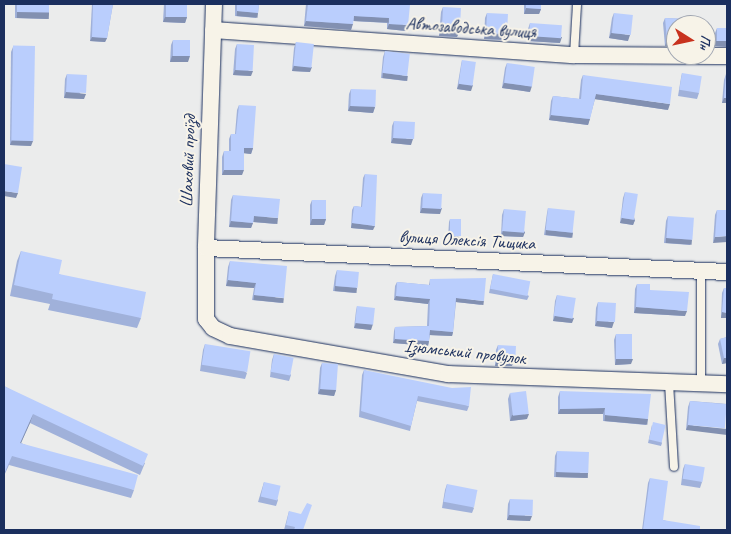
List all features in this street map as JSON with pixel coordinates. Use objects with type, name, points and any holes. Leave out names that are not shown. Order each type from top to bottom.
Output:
[{"type":"street","name":"Шаховий проїзд","points":[[206,319],[206,248],[214,4]]},
{"type":"street","name":"Автозаводська вулиця","points":[[213,30],[574,55],[727,56]]},
{"type":"street","name":"вулиця Олексія Тищика","points":[[206,248],[727,272]]},
{"type":"street","name":"Ізюмський провулок","points":[[206,319],[230,336],[448,374],[727,384]]},
{"type":"lane","points":[[574,55],[577,4]]},
{"type":"lane","points":[[701,271],[701,384]]},
{"type":"lane","points":[[669,383],[674,467]]},
{"type":"building","points":[[17,4],[49,4],[49,12],[17,12]]},
{"type":"building","points":[[93,4],[113,4],[107,38],[92,37]]},
{"type":"building","points":[[166,4],[187,4],[187,17],[166,17]]},
{"type":"building","points":[[237,4],[259,4],[258,13],[237,11]]},
{"type":"building","points":[[308,4],[410,5],[408,25],[389,24],[389,18],[354,16],[353,24],[306,21]]},
{"type":"building","points":[[526,4],[541,4],[541,9],[526,8]]},
{"type":"building","points":[[443,7],[461,8],[460,31],[442,30]]},
{"type":"building","points":[[487,13],[508,14],[507,34],[486,33]]},
{"type":"building","points":[[614,13],[633,15],[631,35],[612,33]]},
{"type":"building","points":[[530,23],[562,25],[561,38],[529,36]]},
{"type":"building","points":[[717,28],[727,28],[727,41],[717,41]]},
{"type":"building","points":[[173,40],[190,40],[190,56],[173,56]]},
{"type":"building","points":[[296,42],[314,44],[311,68],[293,66]]},
{"type":"building","points":[[237,44],[254,45],[253,71],[236,70]]},
{"type":"building","points":[[13,46],[35,46],[33,141],[11,141]]},
{"type":"building","points":[[385,51],[410,54],[407,76],[382,73]]},
{"type":"building","points":[[462,60],[476,62],[473,86],[459,84]]},
{"type":"building","points":[[507,63],[535,67],[532,87],[504,83]]},
{"type":"building","points":[[682,73],[702,76],[699,93],[679,90]]},
{"type":"building","points":[[67,74],[87,75],[86,93],[66,92]]},
{"type":"building","points":[[726,74],[727,98],[724,98]]},
{"type":"building","points":[[583,75],[672,87],[670,104],[596,94],[590,119],[551,115],[553,96],[581,99]]},
{"type":"building","points":[[351,89],[376,90],[375,107],[350,106]]},
{"type":"building","points":[[239,105],[256,106],[253,148],[244,148],[244,170],[224,170],[224,151],[231,151],[231,134],[236,134]]},
{"type":"building","points":[[394,121],[415,122],[414,139],[393,138]]},
{"type":"building","points":[[4,164],[22,167],[18,193],[4,191]]},
{"type":"building","points":[[365,174],[377,175],[375,226],[352,223],[354,206],[362,207]]},
{"type":"building","points":[[625,192],[638,194],[634,220],[621,218]]},
{"type":"building","points":[[423,193],[442,194],[441,209],[422,208]]},
{"type":"building","points":[[233,195],[280,199],[278,218],[254,216],[253,223],[231,221]]},
{"type":"building","points":[[312,200],[326,200],[326,219],[312,219]]},
{"type":"building","points":[[548,208],[575,211],[573,233],[546,230]]},
{"type":"building","points":[[504,209],[526,211],[524,233],[502,231]]},
{"type":"building","points":[[717,210],[727,210],[727,236],[715,237]]},
{"type":"building","points":[[668,216],[694,218],[692,240],[666,238]]},
{"type":"building","points":[[450,219],[461,219],[461,236],[450,236]]},
{"type":"building","points":[[21,251],[62,260],[59,274],[146,292],[141,318],[52,299],[53,294],[14,285]]},
{"type":"building","points":[[230,261],[287,266],[284,298],[254,295],[256,283],[228,280]]},
{"type":"building","points":[[337,270],[359,272],[358,288],[336,286]]},
{"type":"building","points":[[493,274],[530,281],[527,296],[490,289]]},
{"type":"building","points":[[486,278],[484,301],[456,298],[453,332],[430,330],[429,341],[395,339],[395,327],[429,326],[430,299],[396,296],[397,282],[430,285],[430,279]]},
{"type":"building","points":[[637,284],[650,284],[650,290],[689,292],[687,311],[636,307]]},
{"type":"building","points":[[724,288],[727,288],[727,313],[722,312]]},
{"type":"building","points":[[557,295],[576,298],[572,319],[554,316]]},
{"type":"building","points":[[598,302],[616,303],[615,322],[597,321]]},
{"type":"building","points":[[357,306],[375,308],[373,325],[355,323]]},
{"type":"building","points":[[616,334],[632,334],[632,359],[616,359]]},
{"type":"building","points":[[727,337],[727,358],[724,358],[720,339]]},
{"type":"building","points":[[205,344],[250,351],[247,372],[202,365]]},
{"type":"building","points":[[498,345],[516,346],[515,361],[497,360]]},
{"type":"building","points":[[274,354],[294,358],[290,375],[271,372]]},
{"type":"building","points":[[322,363],[338,364],[336,390],[320,389]]},
{"type":"building","points":[[364,370],[452,388],[471,387],[469,406],[418,396],[411,426],[361,411]]},
{"type":"building","points":[[4,386],[148,454],[143,466],[33,414],[20,443],[138,475],[134,490],[12,456],[4,474]]},
{"type":"building","points":[[526,391],[529,414],[513,416],[510,393]]},
{"type":"building","points":[[560,391],[651,394],[648,419],[605,415],[605,408],[560,409]]},
{"type":"building","points":[[690,401],[727,404],[725,428],[688,425]]},
{"type":"building","points":[[653,422],[666,425],[662,442],[649,440]]},
{"type":"building","points":[[557,451],[589,452],[588,473],[556,472]]},
{"type":"building","points":[[685,464],[705,467],[702,482],[683,479]]},
{"type":"building","points":[[650,478],[668,481],[663,520],[700,526],[700,530],[643,530]]},
{"type":"building","points":[[264,482],[281,486],[277,500],[261,497]]},
{"type":"building","points":[[447,484],[477,490],[474,508],[444,502]]},
{"type":"building","points":[[510,499],[533,500],[532,516],[509,515]]},
{"type":"building","points":[[307,503],[312,505],[303,530],[294,530],[295,527],[286,525],[289,511],[301,514]]}]
